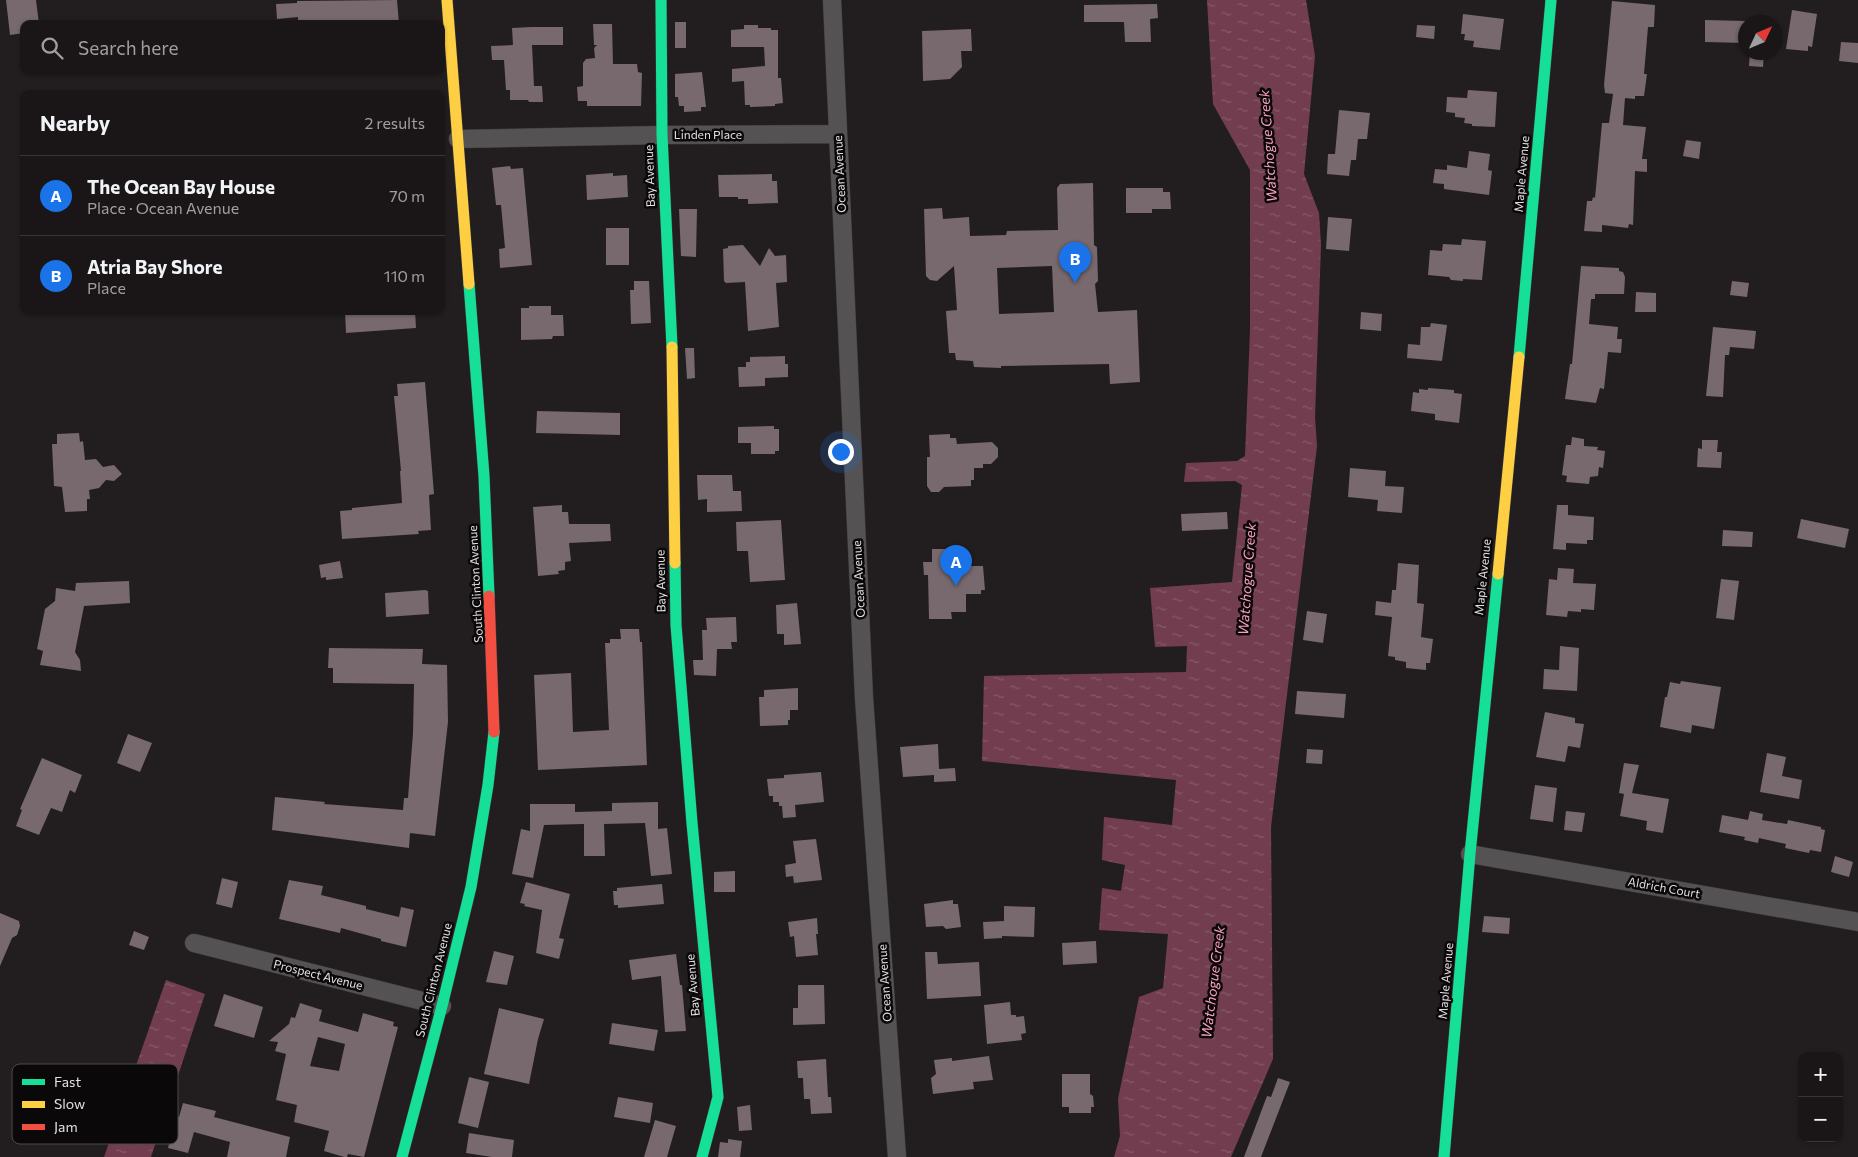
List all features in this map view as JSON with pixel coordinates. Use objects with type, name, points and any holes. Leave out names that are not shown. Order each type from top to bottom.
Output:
[{"type":"street","name":"South Clinton Avenue","points":[[402,1157],[471,887],[488,785],[495,723],[484,476],[446,0]]},
{"type":"street","name":"Bay Avenue","points":[[660,0],[662,135],[673,379],[676,625],[718,1097],[702,1157]]},
{"type":"street","name":"Ocean Avenue","points":[[832,0],[864,698],[897,1157]]},
{"type":"street","name":"Maple Avenue","points":[[1444,1157],[1470,854],[1517,376],[1551,0]]},
{"type":"street","name":"Linden Place","points":[[458,139],[838,134]]},
{"type":"street","name":"Aldrich Court","points":[[1470,854],[1858,922]]},
{"type":"street","name":"Prospect Avenue","points":[[194,943],[442,1006]]},
{"type":"water","name":"Watchogue Creek","points":[[1207,0],[1306,0],[1315,56],[1304,174],[1319,213],[1321,245],[1315,417],[1317,446],[1271,827],[1273,1059],[1231,1157],[1114,1157],[1120,1136],[1118,1099],[1139,997],[1163,988],[1168,934],[1099,930],[1102,888],[1121,891],[1125,865],[1102,860],[1104,817],[1172,825],[1176,780],[982,761],[984,676],[1186,672],[1187,646],[1155,647],[1150,588],[1232,582],[1242,485],[1235,481],[1184,482],[1186,463],[1237,461],[1245,456],[1250,330],[1250,170],[1213,104]]},
{"type":"water","points":[[166,980],[205,994],[178,1076],[178,1064],[137,1064]]},
{"type":"water","points":[[109,1144],[155,1144],[151,1157],[104,1157]]},
{"type":"building","points":[[6,0],[36,0],[38,20],[20,20],[20,34],[10,35]]},
{"type":"building","points":[[397,0],[399,20],[298,20],[298,17],[277,19],[276,4],[297,3],[297,1]]},
{"type":"building","points":[[1612,1],[1655,5],[1654,27],[1648,27],[1644,74],[1647,74],[1644,96],[1635,96],[1635,99],[1625,98],[1623,125],[1646,127],[1642,159],[1647,159],[1647,172],[1635,171],[1633,225],[1629,224],[1628,228],[1602,225],[1602,232],[1584,231],[1587,201],[1592,201],[1593,197],[1595,198],[1602,123],[1609,123],[1613,94],[1605,93],[1604,85]]},
{"type":"building","points":[[1157,4],[1158,18],[1150,19],[1151,42],[1125,42],[1124,22],[1084,22],[1084,5]]},
{"type":"building","points":[[1792,10],[1817,14],[1812,47],[1808,46],[1808,51],[1786,49]]},
{"type":"building","points":[[1463,14],[1504,19],[1500,50],[1473,47],[1474,41],[1464,40],[1465,34],[1461,34]]},
{"type":"building","points":[[1705,20],[1738,21],[1738,43],[1705,42]]},
{"type":"building","points":[[675,22],[686,22],[686,48],[675,48]]},
{"type":"building","points":[[593,24],[612,24],[613,64],[637,64],[638,72],[642,73],[641,106],[587,106],[587,101],[578,101],[577,87],[583,86],[583,63],[586,59],[595,58],[594,48],[597,45],[594,45]]},
{"type":"building","points":[[744,25],[758,25],[758,28],[778,30],[778,78],[781,78],[783,103],[775,104],[775,106],[750,107],[750,105],[745,105],[744,81],[732,82],[732,69],[765,66],[764,47],[731,47],[731,30],[744,29]]},
{"type":"building","points":[[1417,25],[1435,26],[1434,39],[1416,37]]},
{"type":"building","points":[[563,27],[563,45],[532,45],[534,86],[542,86],[543,102],[510,100],[510,90],[506,90],[504,60],[492,60],[491,46],[513,45],[512,28]]},
{"type":"building","points":[[971,29],[972,51],[961,51],[962,67],[950,79],[923,81],[922,31]]},
{"type":"building","points":[[1841,42],[1858,43],[1858,63],[1839,61]]},
{"type":"building","points":[[1749,60],[1763,60],[1763,67],[1749,66]]},
{"type":"building","points":[[702,72],[706,107],[701,107],[701,111],[684,112],[684,106],[679,106],[678,97],[675,97],[675,74]]},
{"type":"building","points":[[1468,90],[1497,92],[1495,127],[1472,126],[1472,124],[1464,123],[1465,118],[1455,117],[1455,113],[1446,112],[1447,97],[1467,98]]},
{"type":"building","points":[[1339,110],[1370,113],[1367,139],[1358,139],[1356,160],[1351,160],[1349,176],[1327,174],[1328,154],[1335,154]]},
{"type":"building","points":[[1686,140],[1701,142],[1699,159],[1683,156]]},
{"type":"building","points":[[1469,151],[1490,154],[1488,170],[1492,171],[1489,195],[1444,189],[1444,184],[1433,183],[1435,169],[1447,170],[1447,165],[1467,168]]},
{"type":"building","points":[[510,166],[511,169],[523,168],[532,265],[500,268],[499,249],[505,248],[501,205],[496,205],[492,168]]},
{"type":"building","points":[[613,173],[613,176],[627,175],[628,197],[587,200],[586,175]]},
{"type":"building","points":[[772,174],[772,181],[777,181],[778,203],[748,204],[748,199],[719,197],[718,175]]},
{"type":"building","points":[[1093,183],[1094,245],[1097,247],[1098,281],[1095,284],[1098,312],[1137,310],[1140,382],[1110,384],[1109,364],[1001,366],[1001,368],[974,367],[973,361],[956,360],[955,353],[949,353],[946,311],[957,310],[954,266],[937,281],[930,280],[926,276],[924,209],[942,208],[943,219],[969,217],[970,236],[1006,235],[1007,231],[1058,230],[1057,188],[1060,184]],"holes":[[[1052,266],[1054,312],[999,314],[997,268]]]},
{"type":"building","points":[[1126,188],[1163,188],[1163,192],[1170,192],[1171,209],[1152,209],[1152,213],[1126,213]]},
{"type":"building","points":[[679,209],[697,209],[696,257],[681,256]]},
{"type":"building","points":[[1328,217],[1352,219],[1349,251],[1326,249]]},
{"type":"building","points":[[606,228],[629,228],[629,265],[606,265]]},
{"type":"building","points":[[1462,239],[1486,241],[1482,280],[1451,280],[1449,277],[1428,275],[1430,250],[1442,251],[1443,244],[1461,245]]},
{"type":"building","points":[[743,245],[760,266],[769,248],[775,256],[786,255],[787,282],[776,283],[779,327],[748,331],[745,282],[726,283],[724,281],[723,249],[728,248],[728,246]]},
{"type":"building","points":[[1581,266],[1619,268],[1619,271],[1623,272],[1625,277],[1624,294],[1595,294],[1595,299],[1591,299],[1589,324],[1618,327],[1617,339],[1622,339],[1621,353],[1608,352],[1604,389],[1600,388],[1596,403],[1565,399],[1570,364],[1572,364]]},
{"type":"building","points":[[634,281],[649,281],[651,323],[631,324],[630,290],[634,290]]},
{"type":"building","points":[[1732,281],[1749,283],[1747,297],[1730,295]]},
{"type":"building","points":[[1636,292],[1656,293],[1656,312],[1635,312]]},
{"type":"building","points":[[529,306],[551,306],[551,315],[563,315],[564,336],[553,336],[552,339],[521,340],[521,308],[529,308]]},
{"type":"building","points":[[1361,312],[1382,314],[1381,331],[1360,329]]},
{"type":"building","points":[[345,315],[415,315],[416,328],[346,333]]},
{"type":"building","points":[[1431,323],[1447,325],[1442,361],[1407,358],[1408,344],[1420,345],[1421,327],[1430,327]]},
{"type":"building","points":[[1713,327],[1756,331],[1754,349],[1730,347],[1729,355],[1725,355],[1723,397],[1706,396]]},
{"type":"building","points":[[685,348],[694,348],[695,378],[687,379]]},
{"type":"building","points":[[785,356],[785,364],[788,364],[788,377],[765,378],[765,386],[739,387],[738,367],[746,367],[746,362],[750,362],[750,357]]},
{"type":"building","points":[[425,382],[434,494],[429,495],[431,530],[418,531],[419,534],[342,539],[340,511],[402,503],[394,396],[398,396],[397,384]]},
{"type":"building","points":[[1428,388],[1454,390],[1454,393],[1462,394],[1459,423],[1435,420],[1435,414],[1411,411],[1413,392],[1419,393],[1419,389],[1428,390]]},
{"type":"building","points":[[537,411],[620,413],[620,435],[536,433]]},
{"type":"building","points":[[774,426],[774,429],[779,429],[779,451],[775,451],[775,454],[751,454],[751,443],[738,443],[738,427]]},
{"type":"building","points":[[79,433],[80,442],[83,441],[85,460],[96,459],[103,467],[114,465],[122,474],[114,481],[106,480],[99,488],[89,490],[90,499],[87,499],[87,511],[65,512],[62,487],[54,486],[52,444],[57,444],[57,434]]},
{"type":"building","points":[[950,434],[950,438],[956,438],[957,444],[992,442],[998,448],[998,457],[991,464],[983,464],[983,468],[974,468],[974,480],[971,480],[971,486],[944,487],[939,492],[931,492],[927,486],[927,457],[930,457],[929,435]]},
{"type":"building","points":[[1572,437],[1584,439],[1584,446],[1598,447],[1597,450],[1605,451],[1603,468],[1599,467],[1598,476],[1590,477],[1589,484],[1566,482],[1567,476],[1562,475],[1566,445],[1571,445]]},
{"type":"building","points":[[1702,440],[1718,440],[1717,452],[1722,452],[1721,468],[1697,467],[1698,448],[1702,449]]},
{"type":"building","points":[[1350,468],[1386,471],[1385,486],[1404,487],[1402,513],[1377,511],[1378,500],[1348,497]]},
{"type":"building","points":[[697,475],[732,475],[733,491],[741,491],[742,511],[707,512],[707,499],[698,500]]},
{"type":"building","points":[[562,505],[562,512],[568,512],[569,524],[610,524],[611,541],[569,543],[571,561],[565,562],[565,570],[558,571],[559,574],[538,576],[533,507]]},
{"type":"building","points":[[1557,505],[1568,505],[1568,515],[1594,517],[1593,540],[1587,540],[1587,544],[1566,543],[1566,550],[1553,549]]},
{"type":"building","points":[[1227,512],[1228,529],[1182,531],[1181,514]]},
{"type":"building","points":[[1801,519],[1849,529],[1845,548],[1797,538]]},
{"type":"building","points":[[781,520],[785,580],[750,582],[748,551],[737,551],[736,522]]},
{"type":"building","points":[[1723,530],[1753,532],[1752,547],[1722,546]]},
{"type":"building","points":[[932,549],[949,549],[949,558],[967,558],[967,566],[983,566],[985,590],[981,590],[981,594],[966,594],[966,612],[951,612],[952,619],[929,619],[928,575],[924,575],[923,562],[932,562]]},
{"type":"building","points":[[340,561],[343,578],[326,580],[326,577],[321,578],[319,565]]},
{"type":"building","points":[[1398,563],[1419,565],[1417,603],[1424,604],[1421,637],[1433,639],[1430,663],[1426,663],[1426,670],[1406,668],[1406,662],[1395,660],[1395,657],[1388,656],[1392,617],[1375,615],[1376,601],[1391,603],[1392,590],[1396,590]]},
{"type":"building","points":[[1558,568],[1574,569],[1573,583],[1596,584],[1594,610],[1568,611],[1567,617],[1546,615],[1549,579],[1557,580]]},
{"type":"building","points":[[1721,579],[1739,581],[1734,620],[1716,618]]},
{"type":"building","points":[[129,581],[130,603],[84,606],[75,652],[80,660],[81,671],[40,665],[43,651],[37,649],[45,609],[55,601],[56,588],[75,591],[76,583]]},
{"type":"building","points":[[428,591],[429,614],[386,617],[385,593]]},
{"type":"building","points":[[797,603],[801,644],[784,645],[784,634],[777,634],[776,605]]},
{"type":"building","points":[[1307,611],[1327,614],[1323,643],[1303,640]]},
{"type":"building","points":[[736,617],[737,642],[731,642],[732,649],[717,649],[716,676],[694,675],[693,660],[703,660],[702,630],[707,630],[706,618]]},
{"type":"building","points":[[620,629],[639,629],[640,642],[642,642],[647,765],[538,770],[534,675],[571,673],[573,732],[609,730],[605,643],[610,643],[610,639],[621,639]]},
{"type":"building","points":[[1560,646],[1579,648],[1577,691],[1543,689],[1544,669],[1559,670]]},
{"type":"building","points":[[329,648],[423,649],[422,664],[447,665],[448,722],[435,836],[410,833],[409,848],[272,830],[275,797],[325,802],[324,804],[403,810],[404,798],[408,798],[413,733],[414,684],[333,683],[333,668],[328,668]]},
{"type":"building","points":[[1681,681],[1721,687],[1714,729],[1692,725],[1691,733],[1660,727],[1665,697],[1667,697],[1670,682],[1680,684]]},
{"type":"building","points":[[798,688],[798,710],[790,710],[788,725],[760,726],[759,697],[764,697],[764,690]]},
{"type":"building","points":[[1297,691],[1346,694],[1344,718],[1295,714]]},
{"type":"building","points":[[1545,712],[1575,718],[1575,723],[1584,724],[1580,748],[1568,746],[1565,762],[1536,757]]},
{"type":"building","points":[[128,734],[152,743],[140,772],[117,763]]},
{"type":"building","points":[[938,744],[939,769],[955,768],[956,781],[934,782],[934,775],[903,777],[900,747]]},
{"type":"building","points":[[1307,749],[1323,750],[1322,764],[1306,763]]},
{"type":"building","points":[[1767,753],[1786,757],[1782,776],[1802,780],[1799,799],[1760,792]]},
{"type":"building","points":[[42,758],[82,775],[75,793],[70,790],[62,812],[51,808],[39,835],[16,826],[22,810],[20,809]]},
{"type":"building","points":[[1624,763],[1639,765],[1632,793],[1669,799],[1663,833],[1646,830],[1647,821],[1620,816],[1624,794],[1619,793]]},
{"type":"building","points":[[821,772],[824,802],[795,805],[796,817],[783,818],[782,806],[779,806],[779,802],[773,802],[773,796],[769,796],[767,779],[784,778],[784,775]]},
{"type":"building","points":[[1535,785],[1557,788],[1553,822],[1530,819]]},
{"type":"building","points":[[658,802],[658,829],[667,828],[672,874],[651,876],[645,823],[604,824],[605,856],[584,856],[584,824],[544,825],[533,878],[512,874],[521,829],[530,831],[530,804],[575,804],[575,812],[612,811],[612,803]]},
{"type":"building","points":[[1566,811],[1585,813],[1582,832],[1564,830]]},
{"type":"building","points":[[1750,811],[1763,814],[1762,820],[1787,824],[1788,820],[1821,827],[1821,829],[1825,830],[1821,852],[1810,850],[1809,853],[1785,848],[1786,844],[1759,838],[1758,843],[1744,840],[1745,837],[1719,832],[1722,815],[1748,820]]},
{"type":"building","points":[[816,839],[822,880],[794,883],[793,876],[786,877],[785,865],[796,863],[793,841]]},
{"type":"building","points":[[1835,856],[1853,862],[1849,877],[1831,872]]},
{"type":"building","points":[[735,871],[735,892],[714,892],[714,872]]},
{"type":"building","points":[[222,878],[238,882],[232,908],[216,904]]},
{"type":"building","points":[[289,880],[323,886],[321,895],[366,906],[366,909],[399,917],[401,907],[414,910],[406,947],[341,928],[340,933],[279,919]]},
{"type":"building","points":[[526,882],[570,894],[559,938],[564,939],[559,959],[536,953],[542,910],[524,906],[525,904],[520,903]]},
{"type":"building","points":[[662,884],[664,904],[618,908],[618,905],[614,905],[613,891],[617,891],[617,888]]},
{"type":"building","points":[[953,900],[953,904],[958,904],[961,927],[946,929],[943,926],[926,927],[924,904]]},
{"type":"building","points":[[1004,906],[1035,907],[1034,937],[1002,936],[1002,938],[984,939],[983,922],[1004,921]]},
{"type":"building","points":[[0,913],[19,921],[20,926],[17,935],[12,938],[0,966]]},
{"type":"building","points":[[1484,916],[1510,918],[1509,934],[1482,932]]},
{"type":"building","points":[[817,918],[818,955],[796,957],[794,936],[790,937],[788,922]]},
{"type":"building","points":[[134,931],[149,937],[144,950],[129,945]]},
{"type":"building","points":[[1096,941],[1097,963],[1063,965],[1062,943]]},
{"type":"building","points":[[494,951],[514,956],[507,985],[486,982]]},
{"type":"building","points":[[925,952],[937,952],[938,964],[979,962],[981,996],[927,999]]},
{"type":"building","points":[[676,954],[680,985],[682,985],[686,1031],[665,1032],[661,976],[632,980],[629,960]]},
{"type":"building","points":[[798,985],[824,985],[825,1024],[793,1025],[793,1008],[798,1008]]},
{"type":"building","points":[[224,994],[263,1007],[254,1038],[214,1026]]},
{"type":"building","points":[[1010,1002],[1011,1015],[1016,1015],[1016,1017],[1024,1016],[1026,1033],[1021,1034],[1022,1040],[987,1044],[984,1005]]},
{"type":"building","points":[[300,1003],[322,1010],[319,1021],[358,1032],[363,1013],[394,1022],[393,1026],[398,1027],[364,1157],[348,1154],[347,1157],[344,1157],[324,1151],[329,1131],[294,1122],[297,1105],[276,1100],[286,1054],[275,1051],[278,1042],[269,1041],[289,1024],[291,1017],[295,1018]],"holes":[[[318,1037],[345,1044],[339,1071],[310,1066]]]},
{"type":"building","points":[[499,1008],[544,1019],[529,1084],[484,1074]]},
{"type":"building","points":[[612,1023],[658,1030],[654,1051],[609,1044]]},
{"type":"building","points":[[989,1056],[993,1080],[973,1082],[974,1089],[933,1094],[931,1078],[936,1074],[934,1060],[952,1058],[952,1061]]},
{"type":"building","points":[[826,1059],[828,1097],[831,1097],[832,1113],[811,1114],[810,1099],[804,1099],[803,1078],[798,1078],[797,1061]]},
{"type":"building","points":[[1062,1074],[1090,1074],[1090,1094],[1093,1096],[1094,1107],[1091,1107],[1091,1113],[1069,1113],[1069,1107],[1062,1107]]},
{"type":"building","points":[[469,1077],[489,1082],[478,1128],[458,1123]]},
{"type":"building","points":[[1278,1078],[1290,1082],[1261,1157],[1244,1157],[1267,1096],[1271,1097]]},
{"type":"building","points":[[618,1097],[653,1103],[650,1123],[614,1117]]},
{"type":"building","points":[[183,1103],[216,1111],[214,1117],[290,1137],[286,1157],[227,1157],[230,1142],[194,1132],[188,1153],[168,1148],[169,1144],[178,1144],[179,1117]]},
{"type":"building","points":[[750,1105],[752,1130],[739,1131],[737,1107]]},
{"type":"building","points":[[655,1120],[676,1126],[667,1157],[644,1157]]},
{"type":"building","points":[[469,1133],[514,1140],[512,1157],[492,1157],[466,1153]]},
{"type":"building","points":[[728,1139],[742,1141],[740,1157],[718,1157],[720,1142],[728,1143]]},
{"type":"traffic: fast","points":[[661,0],[662,135],[672,347]]},
{"type":"traffic: fast","points":[[1519,357],[1551,0]]},
{"type":"traffic: fast","points":[[469,284],[484,476],[489,596]]},
{"type":"traffic: fast","points":[[675,563],[676,625],[692,823],[718,1097],[702,1157]]},
{"type":"traffic: fast","points":[[1444,1157],[1470,854],[1498,574]]},
{"type":"traffic: fast","points":[[402,1157],[471,887],[488,785],[494,732]]},
{"type":"traffic: slow","points":[[447,0],[469,284]]},
{"type":"traffic: slow","points":[[672,347],[675,563]]},
{"type":"traffic: slow","points":[[1498,574],[1519,357]]},
{"type":"traffic: jam","points":[[489,596],[494,732]]},
{"type":"place","name":"Atria Bay Shore","points":[[1075,283]]},
{"type":"place","name":"The Ocean Bay House","points":[[956,586]]}]
